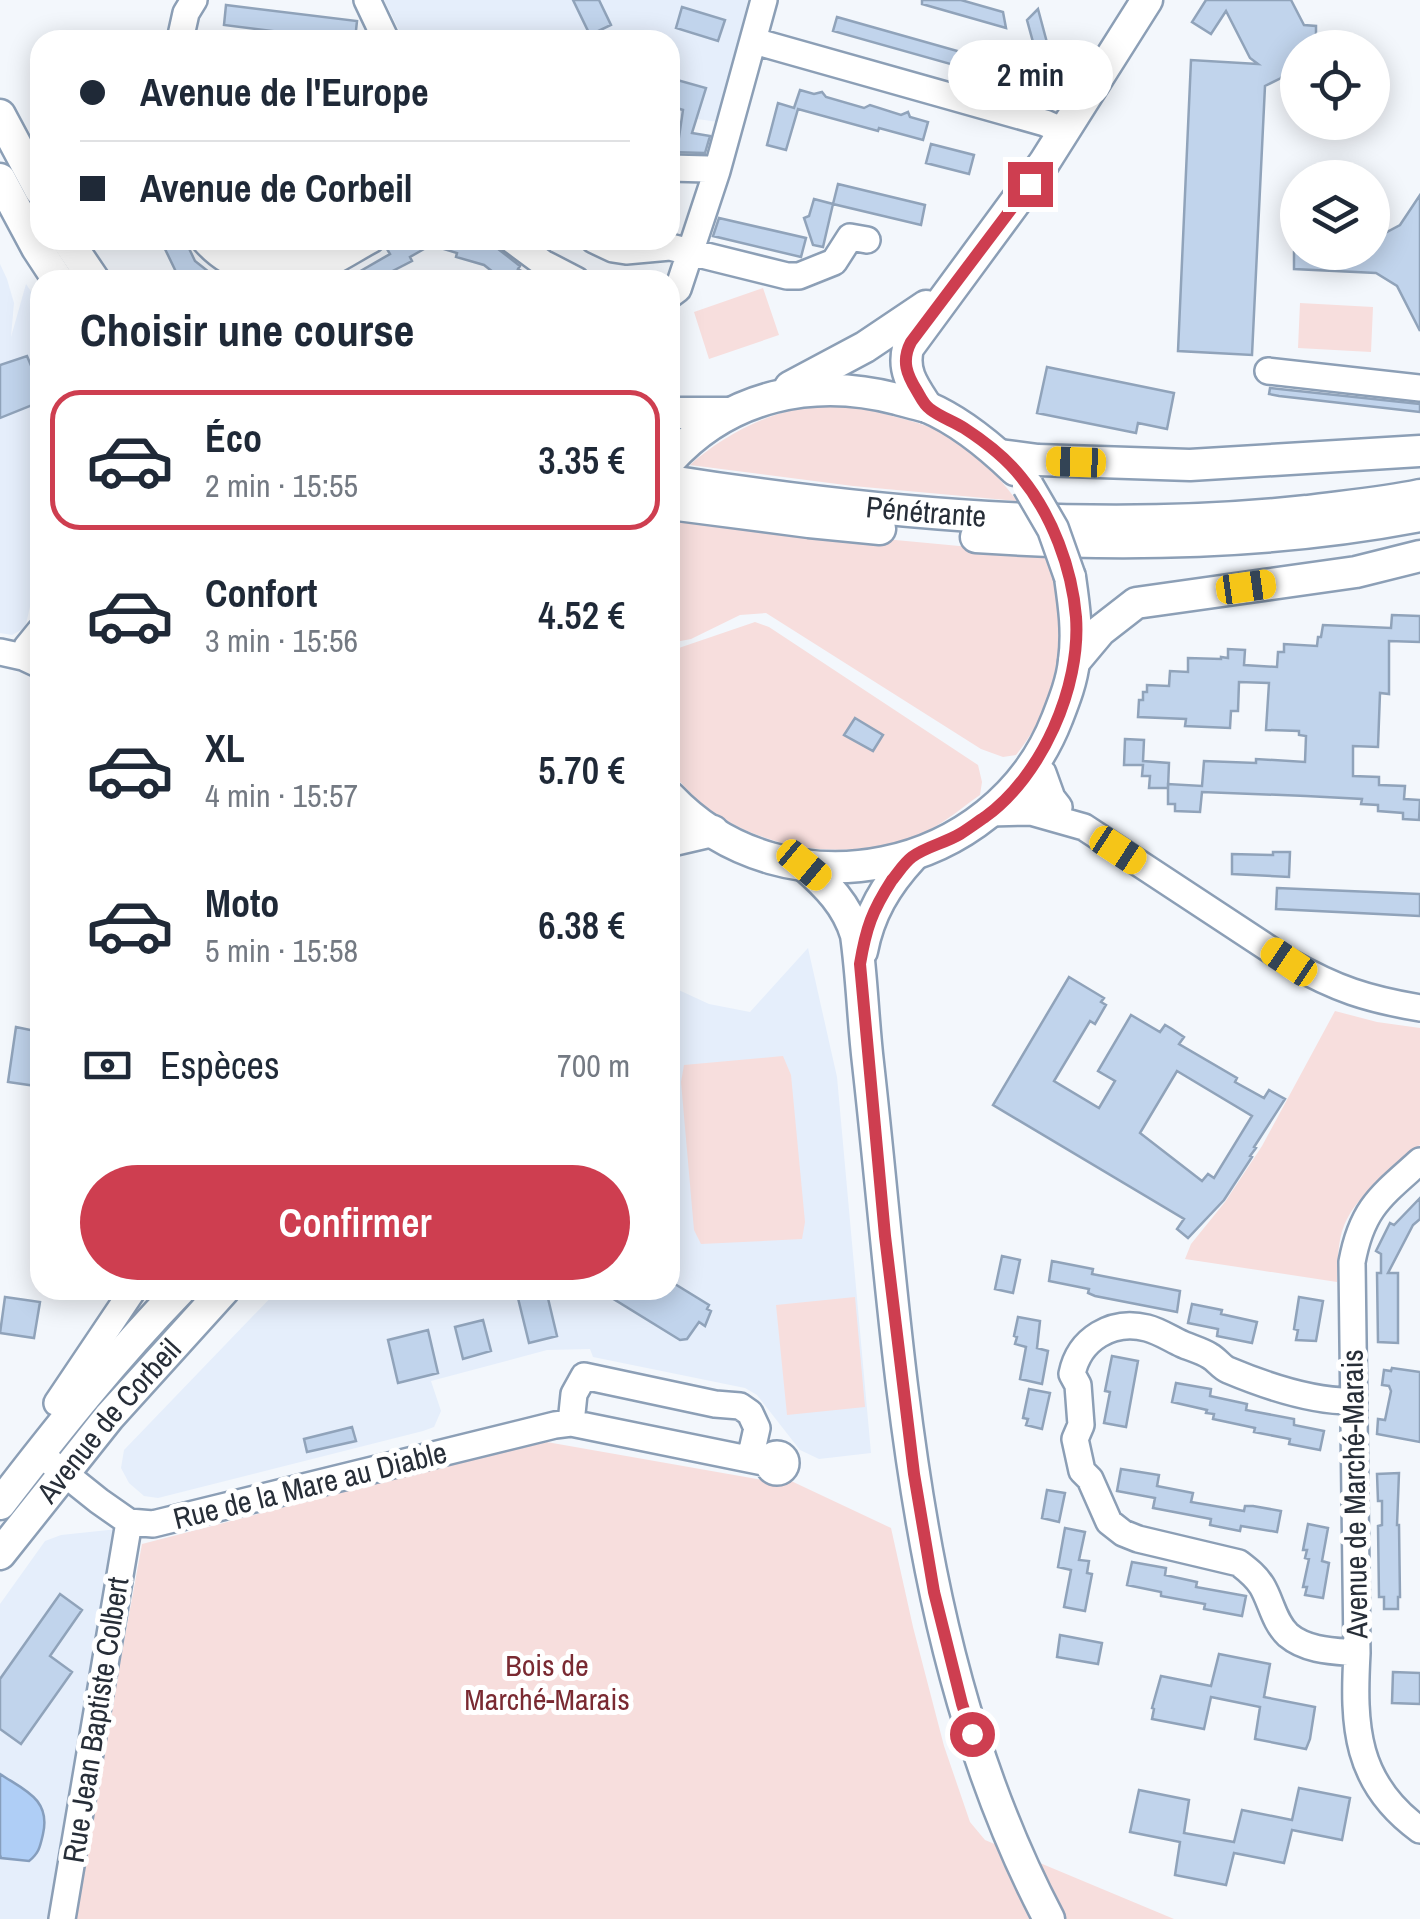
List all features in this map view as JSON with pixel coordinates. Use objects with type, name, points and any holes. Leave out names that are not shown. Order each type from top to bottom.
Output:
[{"type":"main road","points":[[927,408],[906,374],[906,353],[918,331],[1016,204],[1147,0]]},
{"type":"main road","points":[[0,115],[30,171]]},
{"type":"main road","points":[[0,179],[30,235]]},
{"type":"main road","points":[[680,456],[699,434],[730,414],[777,395],[865,347],[953,286]]},
{"type":"main road","points":[[680,805],[713,831],[765,857],[804,865],[851,867],[912,856],[960,834],[990,813],[1024,776],[1048,740],[1074,662],[1076,618],[1070,577],[1053,529],[1028,486],[1000,455],[965,428],[927,408],[881,395],[814,390],[777,395]]},
{"type":"main road","points":[[680,414],[730,414]]},
{"type":"main road","points":[[1000,455],[1190,466],[1420,452]]},
{"type":"main road","name":"Pénétrante","points":[[680,469],[728,490],[933,514],[1013,519],[1249,517],[1420,495]]},
{"type":"main road","name":"Pénétrante","points":[[680,505],[968,537],[1091,542],[1283,537],[1420,516]]},
{"type":"main road","points":[[1074,662],[1100,631],[1136,603],[1356,572],[1420,556]]},
{"type":"main road","points":[[680,839],[713,831]]},
{"type":"main road","points":[[860,964],[865,934],[876,905],[912,856]]},
{"type":"main road","points":[[804,865],[824,882],[846,911],[856,935],[885,1236],[918,1505],[934,1592],[981,1764],[1023,1870],[1049,1919]]},
{"type":"main road","points":[[0,1504],[112,1365],[171,1300]]},
{"type":"main road","name":"Avenue de Corbeil","points":[[0,1554],[109,1417],[215,1300]]},
{"type":"street","points":[[182,30],[194,0]]},
{"type":"street","points":[[367,0],[381,30]]},
{"type":"street","points":[[680,276],[718,171],[764,0]]},
{"type":"street","points":[[754,41],[1045,123],[1063,132]]},
{"type":"street","points":[[680,168],[718,171]]},
{"type":"street","points":[[679,250],[799,276],[834,262],[850,237],[867,240]]},
{"type":"street","points":[[215,250],[227,261],[262,256],[284,258],[313,250]]},
{"type":"street","points":[[315,270],[352,250]]},
{"type":"street","points":[[541,250],[566,270]]},
{"type":"street","points":[[1268,371],[1420,388]]},
{"type":"street","points":[[1048,740],[1056,779],[1084,827]]},
{"type":"street","points":[[990,813],[1032,812],[1084,827],[1322,981],[1368,998],[1420,1008]]},
{"type":"street","name":"Avenue de Marché-Marais","points":[[1420,1161],[1375,1202],[1357,1237],[1352,1262],[1355,1705],[1360,1747],[1387,1802],[1420,1830]]},
{"type":"street","points":[[57,1403],[126,1300]]},
{"type":"street","points":[[1354,1400],[1318,1398],[1271,1385],[1223,1368],[1212,1357],[1135,1326],[1107,1329],[1092,1338],[1077,1356],[1072,1374],[1078,1385],[1081,1425],[1075,1439],[1082,1471],[1090,1479],[1109,1522],[1138,1540],[1239,1564],[1261,1584],[1288,1634],[1313,1647],[1357,1653]]},
{"type":"street","name":"Rue de la Mare au Diable","points":[[39,1453],[129,1522],[153,1524],[554,1425],[571,1424],[759,1461],[757,1428],[750,1413],[740,1406],[584,1376],[574,1394],[571,1424]]},
{"type":"street","name":"Rue Jean Baptiste Colbert","points":[[62,1919],[129,1522]]},
{"type":"shaded area","points":[[384,0],[748,0],[718,122],[680,116],[680,30],[399,30]]},
{"type":"shaded area","points":[[0,264],[14,303],[11,337],[26,284],[30,290],[30,607],[25,628],[12,635],[0,633]]},
{"type":"shaded area","points":[[808,948],[837,1077],[871,1453],[819,1459],[800,1450],[757,1395],[745,1388],[593,1357],[590,1349],[547,1350],[431,1381],[441,1411],[434,1427],[423,1431],[158,1498],[144,1496],[129,1483],[121,1468],[124,1450],[268,1300],[680,1300],[680,991],[709,1004],[750,1012]]},
{"type":"shaded area","points":[[137,1527],[74,1919],[0,1919],[0,1604],[45,1541],[61,1535]]},
{"type":"green space","points":[[763,288],[779,335],[709,359],[694,312]]},
{"type":"green space","points":[[1300,303],[1373,307],[1371,352],[1298,348]]},
{"type":"green space","points":[[815,407],[857,407],[918,423],[961,444],[997,476],[1017,501],[853,486],[690,465],[730,436],[777,414]]},
{"type":"green space","points":[[680,520],[1045,554],[1058,605],[1057,659],[1043,710],[1016,755],[1003,757],[981,749],[766,613],[740,615],[680,641]]},
{"type":"green space","points":[[755,622],[769,627],[978,765],[980,795],[929,830],[876,847],[820,849],[792,845],[738,827],[708,809],[680,782],[680,648]]},
{"type":"green space","points":[[1335,1011],[1420,1028],[1420,1145],[1371,1188],[1347,1219],[1340,1242],[1337,1282],[1185,1259],[1191,1244],[1262,1146]]},
{"type":"green space","points":[[783,1056],[791,1075],[805,1222],[802,1239],[701,1244],[694,1230],[681,1082],[684,1065]]},
{"type":"green space","points":[[855,1297],[865,1407],[787,1415],[776,1305]]},
{"type":"green space","name":"Bois de Marché-Marais","points":[[541,1441],[779,1483],[789,1480],[891,1528],[944,1746],[970,1822],[985,1840],[1174,1919],[73,1919],[142,1544]]},
{"type":"water","points":[[0,1774],[34,1797],[43,1812],[41,1843],[29,1861],[0,1855]]},
{"type":"building","points":[[573,0],[599,0],[611,25],[588,30]]},
{"type":"building","points":[[922,0],[961,0],[1003,12],[1006,28],[922,4]]},
{"type":"building","points":[[1206,0],[1291,0],[1304,25],[1316,26],[1316,30],[1280,30],[1280,78],[1265,86],[1252,355],[1178,351],[1191,60],[1258,64],[1250,58],[1226,11],[1211,34],[1192,22]]},
{"type":"building","points":[[226,5],[357,21],[356,30],[264,30],[224,25]]},
{"type":"building","points":[[682,7],[725,20],[718,41],[676,28]]},
{"type":"building","points":[[1038,9],[1053,65],[1042,75],[1027,20]]},
{"type":"building","points":[[837,17],[1014,67],[1018,83],[833,31]]},
{"type":"building","points":[[680,81],[706,88],[692,133],[710,136],[705,153],[680,152]]},
{"type":"building","points":[[800,90],[822,92],[826,97],[864,108],[870,105],[901,115],[908,112],[910,117],[928,122],[923,140],[798,109],[786,150],[767,145],[778,103],[794,108]]},
{"type":"building","points":[[931,144],[974,155],[969,174],[926,163]]},
{"type":"building","points":[[838,184],[925,205],[921,225],[833,204]]},
{"type":"building","points":[[1420,195],[1420,331],[1397,286],[1376,273],[1314,270],[1390,270],[1390,230],[1400,225]]},
{"type":"building","points":[[814,199],[833,204],[823,247],[813,245],[804,218],[809,216]]},
{"type":"building","points":[[719,218],[806,238],[801,257],[713,236]]},
{"type":"building","points":[[165,250],[190,250],[206,270],[175,270]]},
{"type":"building","points":[[388,250],[422,250],[394,270],[362,270],[390,254]]},
{"type":"building","points":[[447,250],[499,250],[520,266],[520,270],[490,270],[456,257],[457,253]]},
{"type":"building","points":[[27,356],[30,363],[30,406],[0,418],[0,365]]},
{"type":"building","points":[[1047,367],[1174,393],[1167,429],[1138,423],[1136,433],[1037,413]]},
{"type":"building","points":[[1270,388],[1420,404],[1420,412],[1279,396],[1269,394]]},
{"type":"building","points":[[1392,615],[1420,616],[1420,642],[1389,641],[1389,694],[1380,693],[1378,747],[1353,746],[1353,776],[1379,777],[1379,785],[1405,786],[1404,799],[1420,800],[1419,820],[1403,819],[1403,813],[1378,811],[1378,805],[1361,804],[1362,799],[1202,792],[1200,812],[1175,811],[1175,804],[1168,804],[1168,784],[1202,786],[1204,761],[1305,762],[1306,736],[1299,735],[1299,731],[1266,730],[1269,683],[1239,682],[1238,711],[1231,711],[1230,728],[1185,726],[1186,719],[1138,717],[1139,700],[1143,700],[1147,685],[1169,686],[1170,671],[1188,672],[1188,658],[1228,658],[1228,649],[1245,650],[1244,665],[1277,667],[1278,652],[1284,652],[1284,644],[1317,646],[1323,625],[1391,628]]},
{"type":"building","points":[[855,718],[883,735],[873,751],[844,735]]},
{"type":"building","points":[[1125,739],[1144,740],[1143,761],[1169,763],[1168,788],[1149,788],[1150,776],[1142,776],[1143,765],[1124,765]]},
{"type":"building","points":[[1290,852],[1289,877],[1232,874],[1232,854]]},
{"type":"building","points":[[1277,888],[1420,894],[1420,916],[1276,909]]},
{"type":"building","points":[[1069,977],[1104,998],[1101,1002],[1106,1005],[1095,1024],[1090,1021],[1054,1081],[1099,1108],[1115,1081],[1098,1071],[1131,1015],[1160,1032],[1165,1025],[1172,1029],[1184,1037],[1179,1044],[1264,1098],[1269,1090],[1285,1099],[1224,1200],[1188,1238],[1177,1229],[1184,1219],[993,1105]],"holes":[[[1177,1071],[1252,1116],[1214,1178],[1208,1174],[1202,1181],[1140,1133]]]},
{"type":"building","points":[[16,1027],[30,1030],[30,1085],[8,1082]]},
{"type":"building","points":[[1420,1198],[1420,1219],[1388,1273],[1398,1273],[1398,1343],[1378,1342],[1377,1273],[1381,1273],[1381,1254],[1376,1251],[1390,1223],[1394,1225]]},
{"type":"building","points":[[1002,1256],[1020,1260],[1013,1293],[995,1289]]},
{"type":"building","points":[[1052,1261],[1093,1269],[1092,1274],[1180,1291],[1177,1312],[1095,1296],[1088,1293],[1089,1289],[1049,1281]]},
{"type":"building","points":[[680,1287],[709,1305],[707,1309],[711,1311],[705,1326],[699,1322],[687,1339],[680,1340],[615,1300],[680,1300]]},
{"type":"building","points":[[5,1297],[40,1302],[34,1338],[0,1333]]},
{"type":"building","points":[[1299,1297],[1323,1301],[1316,1341],[1296,1340]]},
{"type":"building","points":[[518,1300],[548,1300],[557,1336],[529,1343]]},
{"type":"building","points":[[1192,1304],[1257,1322],[1252,1343],[1217,1336],[1218,1329],[1188,1323]]},
{"type":"building","points":[[1018,1317],[1040,1321],[1037,1348],[1048,1351],[1042,1384],[1020,1379],[1026,1347],[1015,1344]]},
{"type":"building","points":[[483,1320],[491,1351],[463,1359],[455,1327]]},
{"type":"building","points":[[428,1330],[438,1373],[398,1383],[388,1340]]},
{"type":"building","points":[[1112,1356],[1138,1361],[1126,1427],[1104,1423]]},
{"type":"building","points":[[1384,1370],[1420,1372],[1420,1442],[1377,1434],[1378,1419],[1385,1420],[1391,1391],[1389,1386],[1382,1385]]},
{"type":"building","points":[[1176,1383],[1211,1389],[1210,1396],[1247,1404],[1246,1410],[1294,1419],[1294,1425],[1324,1431],[1320,1450],[1289,1444],[1290,1439],[1254,1432],[1255,1428],[1213,1419],[1214,1414],[1206,1413],[1207,1410],[1172,1402]]},
{"type":"building","points":[[1029,1389],[1050,1393],[1042,1429],[1026,1425],[1028,1419],[1023,1418]]},
{"type":"building","points":[[352,1427],[356,1441],[307,1452],[304,1439]]},
{"type":"building","points":[[1121,1469],[1159,1475],[1157,1486],[1193,1493],[1191,1502],[1244,1511],[1245,1506],[1253,1506],[1281,1511],[1277,1532],[1241,1526],[1240,1531],[1210,1525],[1211,1519],[1153,1508],[1155,1498],[1117,1491]]},
{"type":"building","points":[[1399,1473],[1400,1597],[1398,1609],[1384,1609],[1384,1597],[1379,1597],[1378,1526],[1382,1525],[1382,1501],[1378,1501],[1377,1474]]},
{"type":"building","points":[[1047,1490],[1065,1493],[1059,1522],[1042,1518]]},
{"type":"building","points":[[1308,1524],[1328,1528],[1322,1561],[1329,1563],[1323,1598],[1305,1595],[1307,1587],[1303,1587],[1309,1559],[1305,1558],[1307,1550],[1303,1550]]},
{"type":"building","points":[[1065,1528],[1085,1532],[1079,1560],[1089,1561],[1087,1573],[1092,1574],[1085,1611],[1064,1607],[1071,1570],[1058,1567]]},
{"type":"building","points":[[1132,1562],[1166,1568],[1165,1575],[1197,1582],[1196,1587],[1246,1596],[1242,1616],[1204,1609],[1205,1604],[1127,1585]]},
{"type":"building","points":[[60,1594],[82,1610],[50,1656],[72,1672],[21,1744],[0,1729],[0,1679]]},
{"type":"building","points":[[1060,1635],[1102,1643],[1098,1664],[1057,1657]]},
{"type":"building","points":[[1219,1654],[1270,1664],[1264,1697],[1315,1707],[1306,1749],[1255,1739],[1260,1707],[1211,1697],[1204,1729],[1152,1719],[1161,1676],[1211,1686]]},
{"type":"building","points":[[1393,1672],[1420,1673],[1420,1704],[1392,1703]]},
{"type":"building","points":[[1299,1788],[1350,1798],[1342,1840],[1292,1830],[1284,1863],[1234,1853],[1226,1885],[1175,1875],[1180,1842],[1130,1832],[1139,1790],[1189,1800],[1184,1833],[1234,1842],[1242,1810],[1292,1820]]},
{"type":"route","points":[[972,1734],[934,1592],[914,1474],[885,1236],[860,964],[865,934],[876,905],[898,872],[912,856],[960,834],[990,813],[1024,776],[1048,740],[1074,662],[1076,618],[1070,577],[1053,529],[1028,486],[1000,455],[965,428],[927,408],[906,374],[906,353],[911,342],[1030,184]]}]
